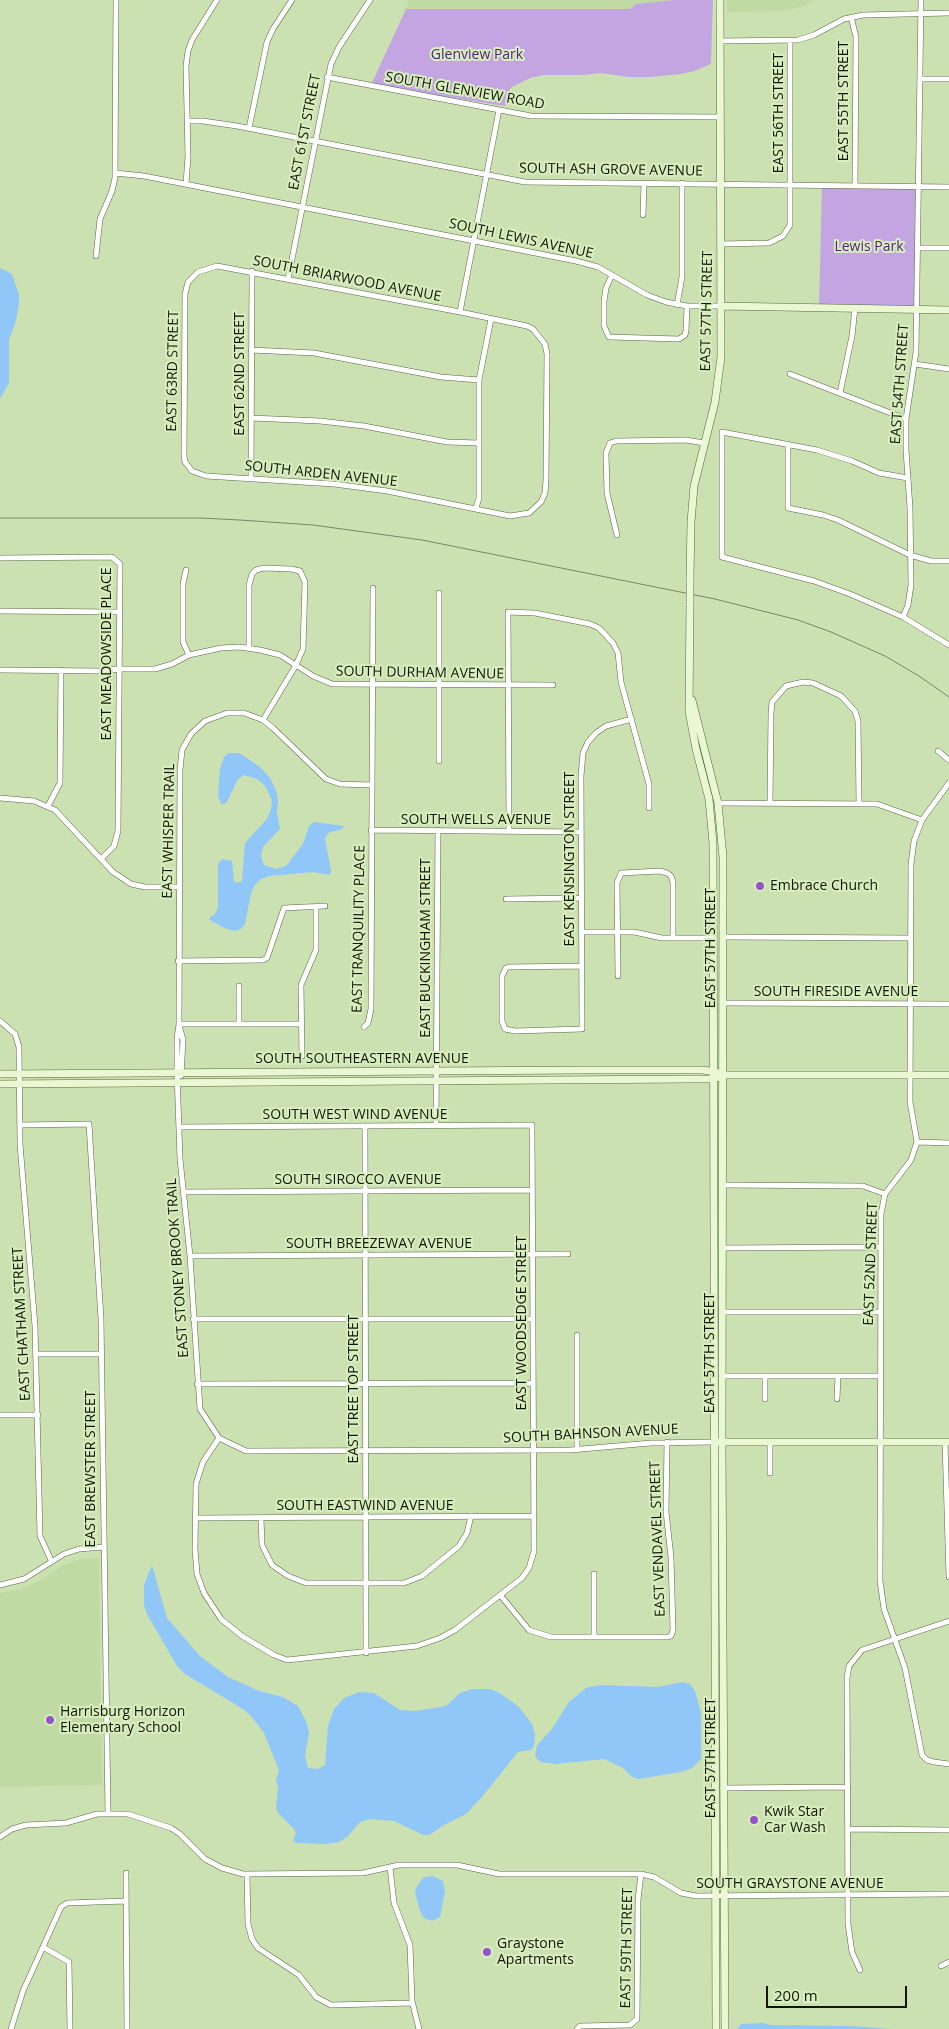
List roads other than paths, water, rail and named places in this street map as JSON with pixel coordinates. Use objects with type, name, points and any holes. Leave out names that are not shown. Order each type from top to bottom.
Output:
[{"type":"main road","name":"EAST 57TH STREET","points":[[716,2029],[713,1442],[714,876],[711,814],[690,722],[690,579],[692,501],[696,473],[716,402],[721,366],[720,0]]},
{"type":"main road","name":"SOUTH LEWIS AVENUE","points":[[721,306],[949,310]]},
{"type":"main road","name":"EAST 57TH STREET","points":[[690,680],[695,715],[718,803],[723,857],[722,1442],[725,2029]]},
{"type":"main road","points":[[714,876],[720,930],[721,936],[724,938]]},
{"type":"main road","name":"SOUTH SOUTHEASTERN AVENUE","points":[[0,1074],[714,1070],[723,1075]]},
{"type":"main road","name":"SOUTH SOUTHEASTERN AVENUE","points":[[0,1084],[714,1079],[723,1075],[949,1075]]},
{"type":"main road","name":"SOUTH BAHNSON AVENUE","points":[[713,1442],[947,1442]]},
{"type":"street","points":[[96,256],[100,219],[112,191],[115,173],[116,0]]},
{"type":"street","points":[[186,184],[188,121],[186,66],[188,51],[206,14],[217,0]]},
{"type":"street","points":[[249,128],[267,42],[292,0]]},
{"type":"street","name":"EAST 61ST STREET","points":[[288,279],[327,77],[339,47],[370,0]]},
{"type":"street","name":"EAST 54TH STREET","points":[[903,618],[910,593],[906,418],[915,364],[921,0]]},
{"type":"street","points":[[720,41],[790,41],[814,35],[851,17],[949,13]]},
{"type":"street","name":"EAST 55TH STREET","points":[[851,17],[856,37],[855,186]]},
{"type":"street","name":"EAST 56TH STREET","points":[[720,244],[769,243],[783,236],[788,229],[791,218],[790,41]]},
{"type":"street","name":"SOUTH GLENVIEW ROAD","points":[[327,77],[542,117],[720,117]]},
{"type":"street","points":[[921,79],[949,79]]},
{"type":"street","points":[[460,312],[499,110]]},
{"type":"street","name":"SOUTH ASH GROVE AVENUE","points":[[188,121],[203,121],[249,128],[487,176],[531,183],[720,183],[949,187]]},
{"type":"street","name":"SOUTH LEWIS AVENUE","points":[[115,173],[134,174],[576,261],[598,267],[647,295],[677,305],[721,306]]},
{"type":"street","points":[[644,183],[644,216]]},
{"type":"street","points":[[677,305],[682,277],[682,183]]},
{"type":"street","points":[[917,248],[949,248]]},
{"type":"street","name":"SOUTH BRIARWOOD AVENUE","points":[[198,272],[217,266],[252,271],[491,319]]},
{"type":"street","name":"EAST 62ND STREET","points":[[251,478],[252,271]]},
{"type":"street","name":"EAST 63RD STREET","points":[[192,471],[185,462],[184,456],[185,294],[188,282],[198,272]]},
{"type":"street","points":[[612,275],[606,288],[604,301],[604,326],[609,337],[679,339],[685,335],[686,331],[686,306]]},
{"type":"street","points":[[840,393],[852,336],[855,308]]},
{"type":"street","points":[[476,508],[479,498],[479,380],[491,319]]},
{"type":"street","name":"SOUTH ARDEN AVENUE","points":[[192,471],[206,476],[334,484],[387,490],[510,516],[529,513],[541,502],[545,493],[545,344],[533,329],[491,319]]},
{"type":"street","points":[[251,350],[314,353],[441,377],[479,380]]},
{"type":"street","points":[[915,364],[949,369]]},
{"type":"street","points":[[790,374],[906,418]]},
{"type":"street","points":[[251,418],[320,421],[364,426],[447,442],[478,443]]},
{"type":"street","points":[[908,478],[879,473],[838,456],[788,444],[722,432],[722,557],[814,581],[850,594],[903,618],[949,644]]},
{"type":"street","points":[[617,535],[607,493],[606,453],[610,443],[616,441],[686,440],[704,443]]},
{"type":"street","points":[[788,444],[788,508],[838,520],[910,555],[931,561],[949,561]]},
{"type":"street","name":"EAST MEADOWSIDE PLACE","points":[[0,558],[115,558],[120,567],[118,831],[114,846],[101,859]]},
{"type":"street","points":[[249,648],[249,585],[252,574],[260,569],[295,569],[302,574],[305,582],[304,642],[296,664],[262,720]]},
{"type":"street","points":[[186,570],[183,584],[183,642],[189,655]]},
{"type":"street","name":"EAST TRANQUILITY PLACE","points":[[364,1027],[368,1023],[371,1009],[373,588]]},
{"type":"street","points":[[439,593],[439,761]]},
{"type":"street","points":[[0,611],[119,612]]},
{"type":"street","points":[[508,831],[508,612],[535,612],[590,624],[607,635],[618,653],[621,682],[649,784],[649,808]]},
{"type":"street","name":"SOUTH DURHAM AVENUE","points":[[0,670],[100,671],[156,669],[172,664],[189,655],[221,648],[249,648],[271,652],[296,664],[313,676],[332,684],[553,685]]},
{"type":"street","points":[[48,806],[60,783],[61,670]]},
{"type":"street","points":[[770,803],[772,702],[786,686],[803,682],[812,683],[841,696],[855,711],[858,721],[859,803]]},
{"type":"street","name":"EAST WHISPER TRAIL","points":[[178,1083],[183,1040],[179,1024],[178,961],[180,761],[187,739],[205,721],[222,714],[244,713],[262,720],[273,728],[326,779],[340,784],[371,785]]},
{"type":"street","name":"EAST KENSINGTON STREET","points":[[582,966],[509,967],[503,971],[502,1021],[505,1029],[515,1031],[582,1029],[582,966],[582,932],[581,898],[581,765],[583,753],[588,742],[596,733],[606,726],[632,719]]},
{"type":"street","points":[[938,751],[949,760]]},
{"type":"street","points":[[949,783],[922,820],[912,851],[910,1004],[911,1114],[917,1142],[949,1142]]},
{"type":"street","points":[[0,798],[27,799],[48,806],[61,816],[120,877],[132,884],[179,887]]},
{"type":"street","points":[[718,803],[859,803],[886,806],[922,820]]},
{"type":"street","name":"SOUTH WELLS AVENUE","points":[[372,830],[581,832]]},
{"type":"street","name":"EAST BUCKINGHAM STREET","points":[[436,1125],[438,830]]},
{"type":"street","points":[[618,976],[617,883],[620,875],[627,872],[664,872],[669,874],[672,879],[673,938]]},
{"type":"street","points":[[506,898],[581,898]]},
{"type":"street","points":[[302,1056],[301,984],[316,950],[316,906]]},
{"type":"street","points":[[178,961],[263,960],[267,958],[284,908],[325,906]]},
{"type":"street","points":[[582,932],[634,932],[655,937],[714,938]]},
{"type":"street","points":[[724,938],[911,938]]},
{"type":"street","points":[[239,986],[239,1024]]},
{"type":"street","name":"SOUTH FIRESIDE AVENUE","points":[[723,1003],[949,1004]]},
{"type":"street","name":"EAST CHATHAM STREET","points":[[0,1022],[10,1029],[18,1040],[20,1153],[34,1295],[40,1536],[51,1560]]},
{"type":"street","points":[[179,1024],[301,1024]]},
{"type":"street","name":"EAST STONEY BROOK TRAIL","points":[[178,1083],[180,1159],[190,1256],[200,1409],[219,1438],[235,1447]]},
{"type":"street","name":"EAST BREWSTER STREET","points":[[20,1125],[89,1124],[102,1354],[103,1547],[108,1814]]},
{"type":"street","name":"SOUTH WEST WIND AVENUE","points":[[179,1127],[532,1125]]},
{"type":"street","name":"EAST WOODSEDGE STREET","points":[[501,1596],[525,1575],[532,1561],[534,1551],[532,1125]]},
{"type":"street","name":"EAST TREE TOP STREET","points":[[365,1126],[366,1653]]},
{"type":"street","name":"EAST 52ND STREET","points":[[917,1142],[911,1160],[885,1194],[881,1214],[880,1581],[884,1608],[904,1668],[920,1748],[927,1760],[949,1764]]},
{"type":"street","points":[[723,1185],[862,1186],[885,1194]]},
{"type":"street","name":"SOUTH SIROCCO AVENUE","points":[[184,1192],[532,1190]]},
{"type":"street","points":[[722,1248],[881,1247]]},
{"type":"street","name":"SOUTH BREEZEWAY AVENUE","points":[[190,1256],[568,1254]]},
{"type":"street","points":[[722,1312],[881,1312]]},
{"type":"street","points":[[193,1318],[533,1319]]},
{"type":"street","points":[[577,1335],[577,1450]]},
{"type":"street","points":[[36,1354],[102,1354]]},
{"type":"street","points":[[722,1376],[880,1376]]},
{"type":"street","points":[[765,1376],[765,1399]]},
{"type":"street","points":[[837,1399],[838,1376]]},
{"type":"street","points":[[197,1384],[533,1383]]},
{"type":"street","points":[[0,1415],[38,1415]]},
{"type":"street","points":[[219,1438],[203,1462],[196,1484],[197,1574],[204,1593],[214,1611],[227,1625],[274,1656],[287,1660],[412,1647],[440,1638],[470,1620],[501,1596],[529,1630],[551,1637],[594,1637],[594,1574]]},
{"type":"street","name":"SOUTH BAHNSON AVENUE","points":[[235,1447],[246,1452],[577,1450],[667,1442],[713,1442]]},
{"type":"street","name":"EAST VENDAVEL STREET","points":[[594,1637],[671,1636],[673,1630],[671,1557],[666,1512],[667,1442]]},
{"type":"street","points":[[770,1442],[770,1473]]},
{"type":"street","points":[[947,1442],[949,1578]]},
{"type":"street","points":[[261,1518],[262,1545],[272,1566],[288,1576],[306,1583],[366,1583],[404,1582],[422,1576],[459,1546],[467,1533],[471,1516]]},
{"type":"street","name":"SOUTH EASTWIND AVENUE","points":[[196,1518],[534,1516]]},
{"type":"street","points":[[0,1585],[24,1579],[51,1560],[72,1551],[103,1547]]},
{"type":"street","points":[[860,1970],[852,1952],[849,1935],[847,1678],[849,1666],[862,1650],[949,1620]]},
{"type":"street","points":[[724,1788],[848,1787]]},
{"type":"street","name":"SOUTH GRAYSTONE AVENUE","points":[[0,1837],[12,1829],[26,1825],[66,1823],[97,1814],[136,1815],[171,1828],[180,1834],[205,1859],[232,1872],[247,1874],[363,1873],[399,1865],[457,1865],[500,1874],[642,1874],[654,1876],[688,1896],[949,1894]]},
{"type":"street","points":[[848,1829],[949,1830]]},
{"type":"street","points":[[390,1867],[394,1903],[410,1945],[412,2003],[419,2029]]},
{"type":"street","points":[[126,1873],[127,2029]]},
{"type":"street","points":[[247,1874],[248,1924],[252,1939],[258,1948],[299,1975],[316,1997],[331,2005],[412,2003]]},
{"type":"street","name":"EAST 59TH STREET","points":[[577,2029],[580,2026],[630,2024],[637,2019],[638,1900],[642,1874]]},
{"type":"street","points":[[11,2029],[23,1991],[61,1907],[66,1903],[126,1901]]},
{"type":"street","points":[[43,1947],[70,1962],[70,2029]]},
{"type":"street","points":[[941,1966],[949,1962]]},
{"type":"water","points":[[0,268],[12,274],[19,295],[19,303],[16,321],[9,340],[9,383],[0,399]]},
{"type":"water","points":[[228,753],[239,753],[260,767],[270,778],[276,790],[280,829],[263,847],[261,856],[264,865],[276,869],[286,866],[303,844],[309,826],[314,822],[344,826],[342,829],[328,833],[325,838],[331,871],[330,875],[313,872],[269,876],[261,879],[251,893],[245,924],[241,929],[235,931],[224,928],[209,918],[215,914],[218,908],[218,864],[222,859],[232,861],[234,881],[237,883],[242,881],[245,843],[266,820],[271,810],[272,800],[265,786],[257,779],[244,775],[238,779],[227,802],[221,804],[218,796],[220,769],[224,757]]},
{"type":"water","points":[[152,1565],[167,1618],[200,1656],[228,1677],[259,1691],[283,1697],[298,1706],[307,1723],[309,1734],[305,1755],[308,1768],[318,1769],[325,1765],[328,1726],[334,1709],[344,1698],[359,1692],[374,1693],[400,1710],[415,1711],[446,1706],[460,1693],[472,1689],[490,1689],[498,1692],[518,1706],[526,1716],[532,1724],[535,1734],[534,1746],[531,1750],[518,1752],[466,1814],[429,1835],[423,1835],[394,1821],[371,1819],[360,1822],[347,1837],[339,1842],[326,1844],[296,1843],[293,1840],[296,1833],[294,1829],[278,1813],[276,1808],[278,1787],[276,1781],[279,1770],[264,1733],[243,1709],[185,1674],[177,1666],[147,1614],[144,1605],[144,1585]]},
{"type":"water","points":[[682,1682],[690,1684],[695,1691],[701,1713],[701,1759],[692,1768],[681,1772],[639,1779],[632,1777],[623,1768],[604,1759],[555,1764],[541,1762],[537,1759],[535,1755],[537,1745],[552,1729],[569,1702],[586,1688],[600,1685],[658,1687]]},
{"type":"water","points":[[433,1876],[443,1881],[445,1892],[440,1917],[432,1921],[424,1918],[415,1893],[417,1886],[424,1877]]},
{"type":"water","points":[[763,2023],[770,2025],[852,2026],[892,2029],[737,2029],[741,2024]]},
{"type":"railway","points":[[0,518],[201,518],[240,520],[313,525],[422,540],[715,599],[798,620],[831,632],[885,656],[949,697]]},
{"type":"place","name":"Embrace Church","points":[[760,886]]},
{"type":"place","name":"Harrisburg Horizon Elementary School","points":[[50,1720]]},
{"type":"place","name":"Kwik Star Car Wash","points":[[754,1820]]},
{"type":"place","name":"Graystone Apartments","points":[[487,1952]]},
{"type":"park label","name":"Glenview Park","points":[[477,55]]},
{"type":"park label","name":"Lewis Park","points":[[869,247]]}]
